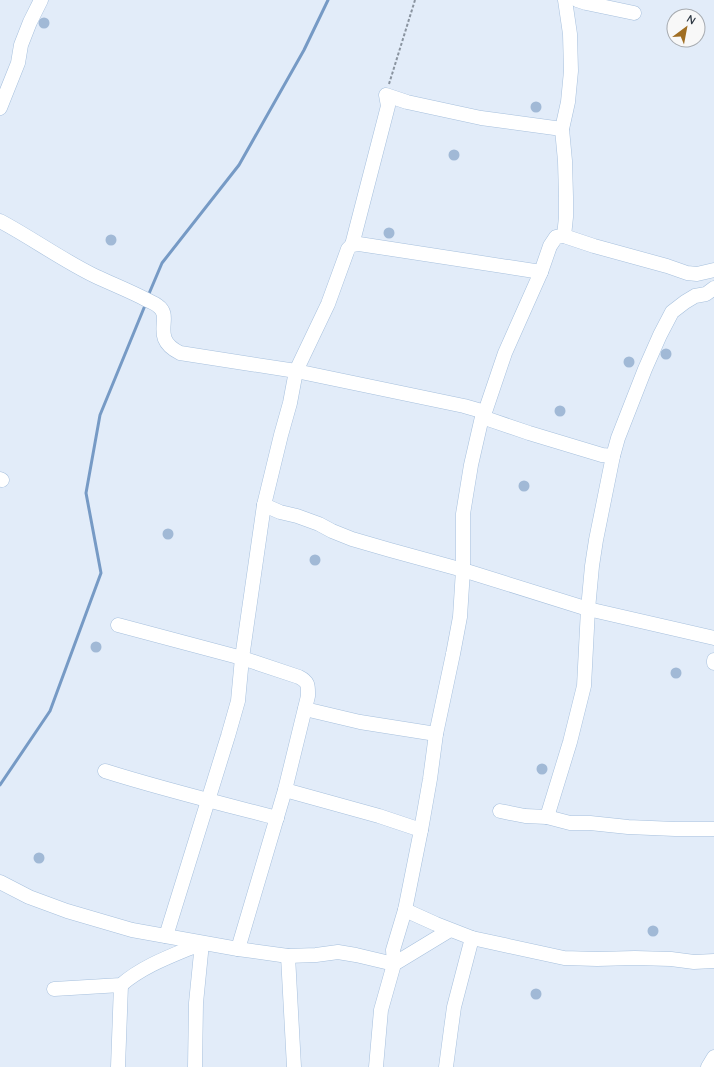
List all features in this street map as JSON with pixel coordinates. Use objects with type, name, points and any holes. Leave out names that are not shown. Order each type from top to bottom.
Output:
[{"type":"street","points":[[0,108],[18,63],[21,44],[41,0]]},
{"type":"street","points":[[564,236],[566,197],[562,129],[568,102],[571,71],[570,34],[565,0]]},
{"type":"street","points":[[576,0],[634,13]]},
{"type":"street","points":[[166,936],[209,800],[238,701],[242,658],[264,505],[290,403],[296,371],[328,304],[345,254],[352,245],[388,106],[386,95],[407,102],[482,118],[562,129]]},
{"type":"street","points":[[0,221],[95,276],[159,306],[164,314],[163,327],[165,341],[173,350],[180,353],[296,371],[456,405],[484,414],[529,433],[602,455],[613,456]]},
{"type":"street","points":[[376,1067],[381,1010],[394,964],[393,950],[405,910],[430,779],[436,734],[460,617],[463,570],[463,514],[471,465],[484,414],[505,353],[542,272],[550,246],[556,237],[564,236],[687,273],[697,274],[714,269]]},
{"type":"street","points":[[352,245],[359,244],[542,272]]},
{"type":"street","points":[[547,817],[570,742],[584,686],[592,566],[613,456],[618,438],[660,335],[672,312],[695,296],[706,294],[714,288]]},
{"type":"street","points":[[264,505],[280,512],[297,516],[318,524],[352,539],[463,570],[588,609],[714,638]]},
{"type":"street","points":[[118,625],[242,658],[303,679],[308,686],[308,696],[285,790],[238,949]]},
{"type":"street","points":[[305,709],[360,722],[436,734]]},
{"type":"street","points":[[105,771],[166,789],[277,818]]},
{"type":"street","points":[[285,790],[379,816],[421,830]]},
{"type":"street","points":[[500,811],[525,816],[547,817],[570,823],[590,822],[628,827],[714,829]]},
{"type":"street","points":[[0,882],[29,897],[132,930],[238,949],[288,956],[316,955],[338,952],[394,964],[450,930]]},
{"type":"street","points":[[405,910],[472,938],[564,958],[635,958],[671,959],[694,962],[714,961]]},
{"type":"street","points":[[446,1067],[454,1007],[472,938]]},
{"type":"street","points":[[54,989],[121,985],[141,970],[202,942]]},
{"type":"street","points":[[195,1067],[196,1003],[202,942]]},
{"type":"street","points":[[288,956],[294,1067]]},
{"type":"street","points":[[118,1067],[121,985]]},
{"type":"street","points":[[708,1067],[714,1057]]},
{"type":"path","points":[[386,95],[415,0]]},
{"type":"building","points":[[42,18],[46,18],[48,19],[48,27],[42,28],[39,25],[39,21]]},
{"type":"building","points":[[536,101],[540,103],[542,107],[540,111],[536,113],[532,111],[530,107],[532,103]]},
{"type":"building","points":[[454,149],[458,151],[460,155],[458,159],[454,161],[450,159],[448,155],[450,151]]},
{"type":"building","points":[[389,227],[393,229],[395,233],[393,237],[389,239],[385,237],[383,233],[385,229]]},
{"type":"building","points":[[111,234],[115,236],[117,240],[115,244],[111,246],[107,244],[105,240],[107,236]]},
{"type":"building","points":[[664,349],[668,349],[670,350],[670,358],[664,359],[661,356],[661,352]]},
{"type":"building","points":[[629,356],[633,358],[635,362],[633,366],[629,368],[625,366],[623,362],[625,358]]},
{"type":"building","points":[[560,405],[564,407],[566,411],[564,415],[560,417],[556,415],[554,411],[556,407]]},
{"type":"building","points":[[524,480],[528,482],[530,486],[528,490],[524,492],[520,490],[518,486],[520,482]]},
{"type":"building","points":[[168,528],[172,530],[174,534],[172,538],[168,540],[164,538],[162,534],[164,530]]},
{"type":"building","points":[[315,554],[319,556],[321,560],[319,564],[315,566],[311,564],[309,560],[311,556]]},
{"type":"building","points":[[96,641],[100,643],[102,647],[100,651],[96,653],[92,651],[90,647],[92,643]]},
{"type":"building","points":[[676,667],[680,669],[682,673],[680,677],[676,679],[672,677],[670,673],[672,669]]},
{"type":"building","points":[[542,763],[546,765],[548,769],[546,773],[542,775],[538,773],[536,769],[538,765]]},
{"type":"building","points":[[39,852],[43,854],[45,858],[43,862],[39,864],[35,862],[33,858],[35,854]]},
{"type":"building","points":[[653,925],[657,927],[659,931],[657,935],[653,937],[649,935],[647,931],[649,927]]},
{"type":"building","points":[[536,988],[540,990],[542,994],[540,998],[536,1000],[532,998],[530,994],[532,990]]},
{"type":"waterway","points":[[148,296],[162,263],[239,165],[304,50],[328,0]]},
{"type":"waterway","points":[[0,785],[50,711],[101,573],[86,493],[100,415],[146,303]]}]
